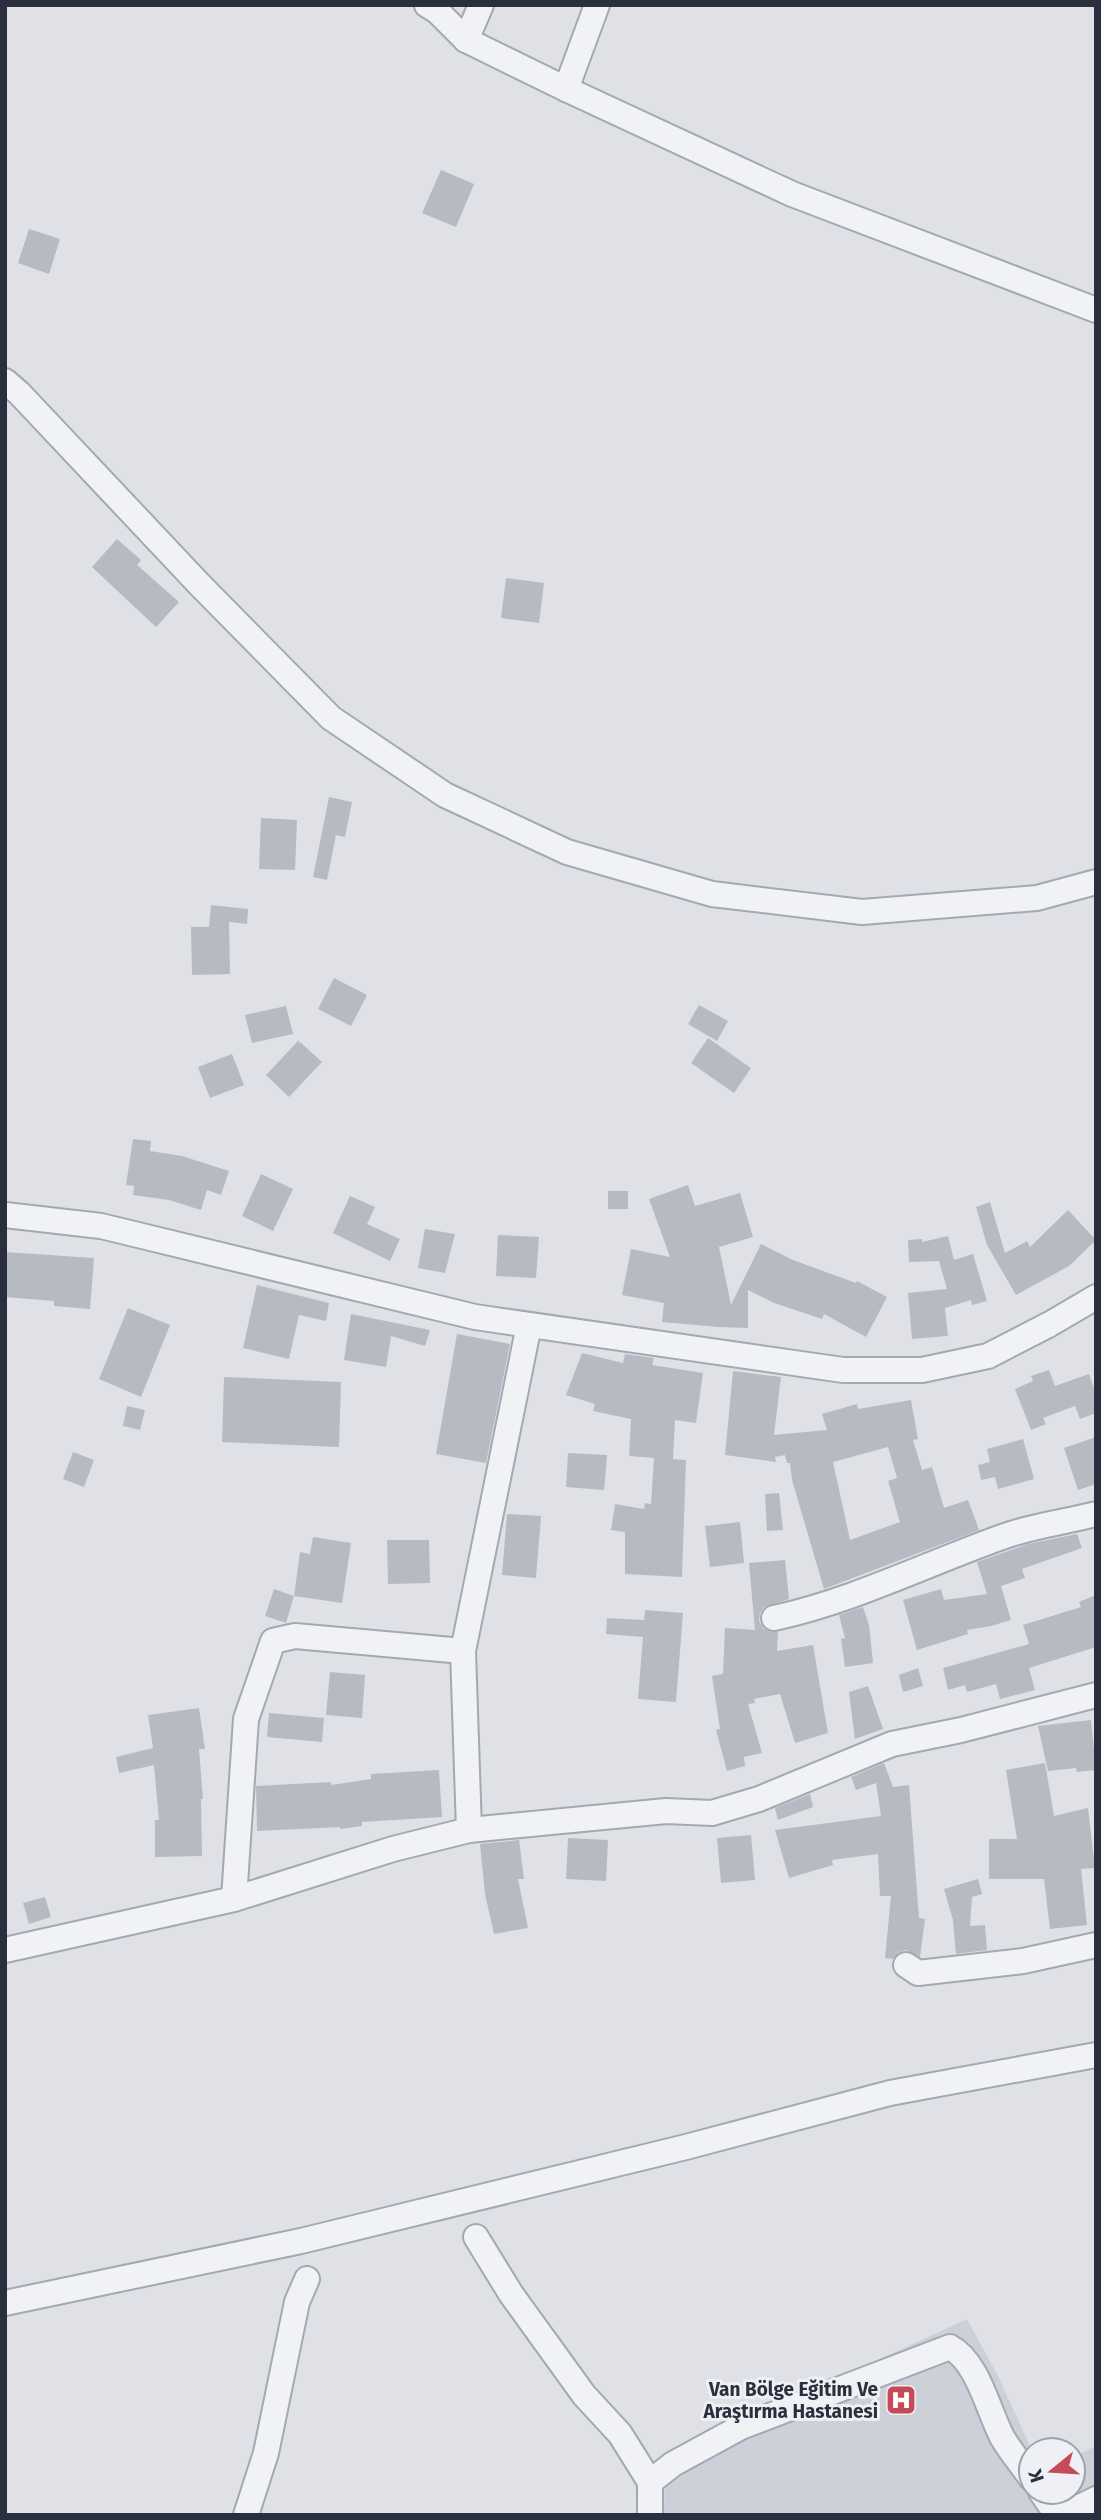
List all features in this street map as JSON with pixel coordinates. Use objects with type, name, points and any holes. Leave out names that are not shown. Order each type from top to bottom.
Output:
[{"type":"street","points":[[427,5],[438,11],[466,40],[792,194],[1096,310]]},
{"type":"street","points":[[466,40],[481,5]]},
{"type":"street","points":[[566,89],[597,5]]},
{"type":"street","points":[[5,381],[331,718],[444,795],[567,852],[712,894],[862,912],[1038,898],[1096,882]]},
{"type":"street","points":[[5,1215],[101,1226],[475,1317],[843,1370],[922,1370],[988,1356],[1096,1297]]},
{"type":"street","points":[[469,1830],[463,1651],[529,1325]]},
{"type":"street","points":[[775,1618],[801,1612],[896,1579],[1004,1536],[1096,1514]]},
{"type":"street","points":[[233,1899],[246,1719],[273,1640],[295,1636],[463,1651]]},
{"type":"street","points":[[5,1950],[233,1899],[393,1849],[469,1830],[666,1811],[712,1813],[759,1799],[892,1744],[961,1730],[1096,1695]]},
{"type":"street","points":[[906,1965],[918,1973],[1023,1961],[1096,1945]]},
{"type":"street","points":[[5,2303],[300,2241],[673,2150],[890,2093],[1096,2055]]},
{"type":"street","points":[[476,2237],[511,2294],[584,2395],[620,2434],[650,2482],[650,2515]]},
{"type":"street","points":[[246,2515],[266,2453],[297,2302],[307,2279]]},
{"type":"street","points":[[650,2482],[673,2464],[741,2427],[950,2347],[959,2352],[970,2366],[1003,2438],[1017,2458]]},
{"type":"street","points":[[1063,2515],[1096,2499]]},
{"type":"shaded area","name":"Van Bölge Eğitim Ve Araştırma Hastanesi","points":[[967,2319],[999,2378],[1026,2436],[1017,2436],[1017,2506],[1087,2506],[1087,2450],[1096,2446],[1096,2515],[664,2515],[665,2469],[856,2370]]},
{"type":"building","points":[[441,170],[474,184],[456,227],[422,213]]},
{"type":"building","points":[[29,229],[60,239],[49,274],[18,263]]},
{"type":"building","points":[[117,539],[141,560],[137,565],[179,602],[156,627],[92,567]]},
{"type":"building","points":[[506,578],[544,583],[539,623],[501,618]]},
{"type":"building","points":[[329,797],[352,802],[345,837],[336,835],[327,880],[313,877]]},
{"type":"building","points":[[261,818],[297,820],[295,870],[259,869]]},
{"type":"building","points":[[211,905],[248,909],[247,924],[229,922],[230,974],[192,975],[191,927],[209,927]]},
{"type":"building","points":[[334,978],[367,995],[351,1026],[318,1009]]},
{"type":"building","points":[[699,1005],[728,1021],[717,1041],[688,1024]]},
{"type":"building","points":[[286,1006],[293,1034],[252,1043],[245,1015]]},
{"type":"building","points":[[708,1038],[751,1068],[734,1093],[691,1063]]},
{"type":"building","points":[[299,1040],[299,1045],[300,1042],[322,1062],[289,1097],[266,1075]]},
{"type":"building","points":[[232,1054],[244,1085],[210,1098],[198,1067]]},
{"type":"building","points":[[133,1139],[151,1141],[150,1151],[182,1156],[229,1171],[221,1195],[207,1190],[201,1210],[169,1200],[133,1195],[134,1186],[126,1185]]},
{"type":"building","points":[[261,1174],[293,1189],[273,1231],[242,1216]]},
{"type":"building","points":[[688,1185],[695,1206],[740,1193],[753,1237],[719,1247],[731,1305],[761,1244],[793,1260],[856,1283],[857,1281],[887,1297],[866,1337],[824,1314],[822,1319],[774,1303],[748,1290],[748,1328],[662,1322],[664,1303],[622,1295],[631,1249],[670,1257],[649,1199]]},
{"type":"building","points":[[608,1191],[628,1191],[628,1209],[608,1209]]},
{"type":"building","points":[[350,1196],[375,1207],[367,1224],[400,1239],[390,1261],[333,1233]]},
{"type":"building","points":[[990,1202],[1005,1253],[1027,1241],[1030,1247],[1068,1210],[1096,1240],[1069,1266],[1016,1295],[987,1245],[976,1207]]},
{"type":"building","points":[[425,1229],[455,1234],[445,1273],[418,1268]]},
{"type":"building","points":[[498,1235],[539,1237],[536,1278],[496,1276]]},
{"type":"building","points":[[948,1236],[954,1260],[973,1254],[987,1301],[972,1305],[971,1300],[945,1308],[948,1336],[912,1339],[908,1293],[947,1289],[939,1261],[909,1262],[908,1240],[922,1239],[922,1242]]},
{"type":"building","points":[[5,1252],[94,1258],[90,1309],[54,1306],[54,1301],[5,1297]]},
{"type":"building","points":[[257,1285],[329,1303],[326,1321],[299,1315],[289,1359],[243,1348]]},
{"type":"building","points":[[128,1308],[170,1325],[141,1397],[99,1379]]},
{"type":"building","points":[[351,1314],[430,1330],[425,1346],[391,1336],[386,1367],[344,1360]]},
{"type":"building","points":[[457,1334],[510,1344],[486,1463],[436,1454]]},
{"type":"building","points":[[582,1353],[623,1363],[625,1354],[654,1358],[652,1365],[703,1373],[696,1423],[675,1420],[673,1459],[686,1460],[682,1577],[625,1574],[625,1532],[611,1530],[615,1504],[644,1509],[645,1503],[651,1504],[654,1458],[629,1456],[631,1419],[593,1411],[595,1404],[566,1395]]},
{"type":"building","points":[[1049,1370],[1055,1386],[1089,1374],[1096,1394],[1096,1413],[1080,1419],[1075,1406],[1043,1418],[1046,1424],[1031,1430],[1015,1389],[1033,1381],[1031,1376]]},
{"type":"building","points":[[733,1371],[781,1377],[774,1435],[827,1430],[822,1414],[857,1404],[858,1409],[911,1400],[918,1439],[913,1440],[922,1470],[932,1467],[944,1508],[968,1500],[979,1530],[824,1589],[792,1480],[790,1463],[787,1463],[785,1455],[775,1457],[776,1462],[725,1455]],"holes":[[[888,1447],[897,1478],[888,1481],[900,1522],[850,1540],[833,1462]]]},
{"type":"building","points":[[224,1377],[341,1382],[339,1447],[222,1442]]},
{"type":"building","points":[[127,1406],[145,1410],[140,1430],[123,1426]]},
{"type":"building","points":[[1096,1437],[1096,1484],[1078,1490],[1064,1448]]},
{"type":"building","points":[[1023,1439],[1034,1479],[998,1489],[995,1477],[981,1480],[978,1465],[990,1462],[987,1449]]},
{"type":"building","points":[[73,1452],[94,1460],[84,1487],[63,1479]]},
{"type":"building","points":[[568,1453],[607,1455],[604,1490],[566,1487]]},
{"type":"building","points":[[779,1493],[783,1530],[767,1531],[765,1494]]},
{"type":"building","points":[[507,1514],[541,1516],[536,1578],[502,1575]]},
{"type":"building","points":[[740,1522],[744,1563],[710,1567],[705,1526]]},
{"type":"building","points":[[1077,1534],[1082,1548],[1022,1569],[1025,1578],[1001,1586],[1011,1620],[967,1630],[968,1634],[917,1650],[903,1600],[941,1589],[944,1600],[987,1594],[977,1562],[1028,1544]]},
{"type":"building","points":[[313,1537],[351,1543],[342,1603],[294,1596],[300,1552],[310,1554]]},
{"type":"building","points":[[387,1540],[429,1540],[430,1583],[388,1584]]},
{"type":"building","points":[[785,1560],[789,1599],[764,1607],[759,1621],[764,1629],[778,1632],[777,1651],[813,1645],[828,1733],[795,1743],[780,1694],[754,1699],[755,1703],[748,1704],[762,1753],[744,1757],[745,1766],[727,1771],[716,1730],[720,1729],[712,1676],[723,1674],[725,1628],[755,1630],[749,1563]]},
{"type":"building","points":[[274,1589],[294,1596],[286,1623],[265,1616]]},
{"type":"building","points":[[1096,1595],[1096,1647],[1029,1668],[1035,1690],[1000,1699],[996,1684],[967,1692],[965,1685],[948,1690],[943,1668],[1029,1644],[1023,1625],[1081,1607],[1079,1602]]},
{"type":"building","points":[[863,1607],[869,1625],[873,1663],[845,1667],[841,1639],[845,1638],[839,1615]]},
{"type":"building","points":[[645,1610],[683,1613],[676,1702],[638,1699],[643,1637],[606,1634],[607,1618],[644,1620]]},
{"type":"building","points":[[918,1668],[923,1686],[903,1692],[899,1675]]},
{"type":"building","points":[[330,1672],[365,1675],[362,1718],[326,1715]]},
{"type":"building","points":[[868,1686],[883,1729],[855,1739],[849,1692]]},
{"type":"building","points":[[199,1708],[205,1749],[199,1749],[203,1799],[202,1856],[155,1857],[155,1820],[159,1820],[154,1765],[119,1773],[116,1757],[153,1748],[148,1715]]},
{"type":"building","points":[[269,1713],[324,1718],[322,1742],[267,1737]]},
{"type":"building","points":[[1091,1720],[1096,1770],[1077,1772],[1076,1768],[1048,1771],[1038,1726]]},
{"type":"building","points":[[884,1763],[893,1787],[909,1785],[919,1918],[925,1919],[920,1957],[906,1950],[899,1952],[893,1959],[885,1958],[891,1896],[880,1896],[878,1854],[832,1860],[833,1865],[789,1878],[775,1830],[881,1816],[876,1783],[856,1790],[851,1777]]},
{"type":"building","points":[[1045,1763],[1054,1816],[1088,1808],[1095,1868],[1081,1869],[1087,1925],[1050,1929],[1044,1879],[989,1879],[989,1839],[1017,1839],[1006,1770]]},
{"type":"building","points":[[439,1770],[442,1817],[362,1822],[362,1826],[340,1829],[257,1831],[256,1786],[331,1782],[331,1785],[371,1779],[371,1774]]},
{"type":"building","points":[[810,1794],[813,1807],[778,1820],[775,1808]]},
{"type":"building","points":[[751,1835],[755,1880],[721,1883],[717,1838]]},
{"type":"building","points":[[568,1838],[608,1840],[606,1881],[566,1879]]},
{"type":"building","points":[[519,1840],[524,1879],[518,1879],[528,1928],[494,1934],[485,1894],[480,1844]]},
{"type":"building","points":[[978,1879],[982,1894],[972,1897],[970,1926],[985,1925],[987,1950],[956,1954],[953,1920],[944,1889]]},
{"type":"building","points":[[45,1897],[51,1917],[29,1924],[23,1903]]},
{"type":"place","name":"Van Bölge Eğitim Ve Araştırma Hastanesi","points":[[901,2400]]}]
